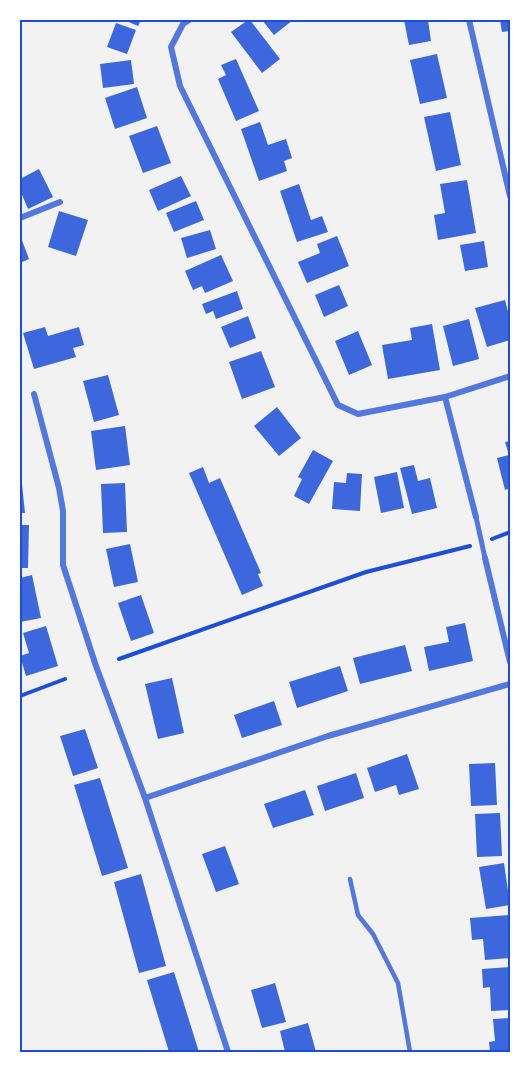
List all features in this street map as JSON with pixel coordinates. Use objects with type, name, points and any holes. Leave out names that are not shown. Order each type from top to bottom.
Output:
[{"type":"street","points":[[189,20],[183,24],[171,47],[180,86],[338,405],[358,414],[446,397],[510,376]]},
{"type":"street","points":[[469,20],[510,196]]},
{"type":"street","points":[[20,219],[60,202]]},
{"type":"street","points":[[34,394],[60,488],[63,511],[63,566],[96,666],[145,798],[228,1053]]},
{"type":"street","points":[[446,397],[510,662]]},
{"type":"street","points":[[145,798],[328,736],[510,684]]},
{"type":"lane","points":[[350,879],[358,915],[373,934],[398,983],[410,1053]]},
{"type":"path","points":[[119,659],[366,572],[459,550],[481,542]]},
{"type":"path","points":[[20,696],[65,679]]},
{"type":"building","points":[[124,20],[141,20],[138,26]]},
{"type":"building","points":[[248,20],[280,59],[262,73],[231,32]]},
{"type":"building","points":[[262,20],[293,20],[274,35]]},
{"type":"building","points":[[404,20],[428,20],[431,41],[409,45]]},
{"type":"building","points":[[500,20],[510,20],[510,31],[502,32]]},
{"type":"building","points":[[116,23],[136,30],[127,54],[107,47]]},
{"type":"building","points":[[437,54],[447,98],[420,104],[410,60]]},
{"type":"building","points":[[236,59],[259,111],[236,121],[218,79],[226,75],[221,65]]},
{"type":"building","points":[[131,60],[134,84],[103,88],[100,64]]},
{"type":"building","points":[[137,87],[147,118],[115,129],[105,98]]},
{"type":"building","points":[[450,112],[461,165],[436,171],[424,117]]},
{"type":"building","points":[[260,122],[268,145],[286,139],[292,158],[284,161],[287,171],[259,181],[241,129]]},
{"type":"building","points":[[157,126],[171,163],[143,173],[129,136]]},
{"type":"building","points":[[39,169],[53,197],[28,209],[20,190],[20,179]]},
{"type":"building","points":[[181,176],[191,196],[158,211],[149,190]]},
{"type":"building","points":[[467,180],[476,233],[438,240],[434,215],[445,213],[440,184]]},
{"type":"building","points":[[299,184],[311,220],[322,216],[328,232],[297,242],[280,191]]},
{"type":"building","points":[[196,201],[204,220],[174,232],[166,213]]},
{"type":"building","points":[[59,211],[88,220],[76,256],[48,247]]},
{"type":"building","points":[[210,230],[216,249],[187,258],[181,238]]},
{"type":"building","points":[[20,235],[29,259],[20,263]]},
{"type":"building","points":[[337,236],[349,266],[307,283],[298,262],[320,253],[317,244]]},
{"type":"building","points":[[484,241],[488,267],[465,271],[460,245]]},
{"type":"building","points":[[221,255],[233,281],[205,293],[202,286],[193,290],[185,271]]},
{"type":"building","points":[[339,285],[348,306],[324,317],[315,295]]},
{"type":"building","points":[[237,291],[243,309],[216,319],[213,311],[206,314],[202,304]]},
{"type":"building","points":[[505,300],[510,319],[510,340],[487,347],[475,308]]},
{"type":"building","points":[[248,316],[256,338],[230,348],[221,327]]},
{"type":"building","points":[[469,319],[479,359],[453,366],[443,326]]},
{"type":"building","points":[[432,324],[440,370],[388,379],[382,345],[412,340],[410,328]]},
{"type":"building","points":[[45,327],[48,336],[79,327],[84,345],[73,348],[76,357],[34,369],[23,333]]},
{"type":"building","points":[[358,331],[372,365],[349,375],[335,341]]},
{"type":"building","points":[[261,351],[275,387],[242,399],[229,362]]},
{"type":"building","points":[[108,375],[119,415],[94,422],[83,381]]},
{"type":"building","points":[[277,407],[301,438],[279,456],[254,426]]},
{"type":"building","points":[[125,426],[130,465],[96,470],[91,431]]},
{"type":"building","points":[[510,441],[510,488],[505,490],[497,458],[509,455],[505,442]]},
{"type":"building","points":[[313,450],[333,461],[309,504],[294,496],[302,479],[298,477]]},
{"type":"building","points":[[414,465],[418,481],[430,478],[437,508],[412,514],[400,468]]},
{"type":"building","points":[[203,467],[209,483],[220,478],[261,573],[258,574],[263,586],[242,595],[189,473]]},
{"type":"building","points":[[397,472],[404,508],[381,513],[374,477]]},
{"type":"building","points":[[347,473],[362,474],[360,511],[332,509],[334,482],[346,483]]},
{"type":"building","points":[[21,474],[25,513],[20,513]]},
{"type":"building","points":[[125,483],[127,532],[103,533],[101,484]]},
{"type":"building","points":[[20,525],[29,525],[28,568],[20,568]]},
{"type":"building","points":[[130,544],[138,582],[114,587],[106,549]]},
{"type":"building","points":[[32,575],[41,618],[20,622],[20,578]]},
{"type":"building","points":[[141,595],[154,633],[131,641],[118,603]]},
{"type":"building","points":[[465,623],[473,661],[429,671],[424,647],[449,642],[446,627]]},
{"type":"building","points":[[46,626],[58,666],[26,676],[20,656],[29,653],[23,633]]},
{"type":"building","points":[[405,645],[412,671],[360,684],[353,658]]},
{"type":"building","points":[[340,666],[348,691],[297,708],[289,682]]},
{"type":"building","points":[[172,678],[184,733],[158,739],[145,684]]},
{"type":"building","points":[[274,701],[282,725],[242,738],[234,715]]},
{"type":"building","points":[[85,729],[98,768],[73,776],[60,736]]},
{"type":"building","points":[[407,754],[419,789],[399,795],[396,785],[375,792],[367,768]]},
{"type":"building","points":[[495,763],[497,805],[471,806],[469,764]]},
{"type":"building","points":[[356,773],[364,798],[325,811],[317,786]]},
{"type":"building","points":[[100,778],[128,868],[102,876],[74,785]]},
{"type":"building","points":[[305,790],[314,815],[273,828],[264,804]]},
{"type":"building","points":[[500,813],[502,856],[477,857],[475,814]]},
{"type":"building","points":[[225,846],[239,884],[216,892],[202,854]]},
{"type":"building","points":[[504,863],[510,905],[486,909],[479,867]]},
{"type":"building","points":[[141,874],[166,966],[139,973],[114,882]]},
{"type":"building","points":[[509,915],[510,958],[485,960],[483,939],[472,940],[470,918]]},
{"type":"building","points":[[510,967],[510,1010],[491,1011],[490,987],[483,988],[482,969]]},
{"type":"building","points":[[174,972],[199,1052],[169,1052],[147,980]]},
{"type":"building","points":[[275,983],[286,1022],[262,1028],[251,990]]},
{"type":"building","points":[[510,1018],[510,1052],[490,1052],[489,1042],[495,1041],[493,1019]]},
{"type":"building","points":[[308,1023],[316,1052],[285,1052],[280,1031]]}]
